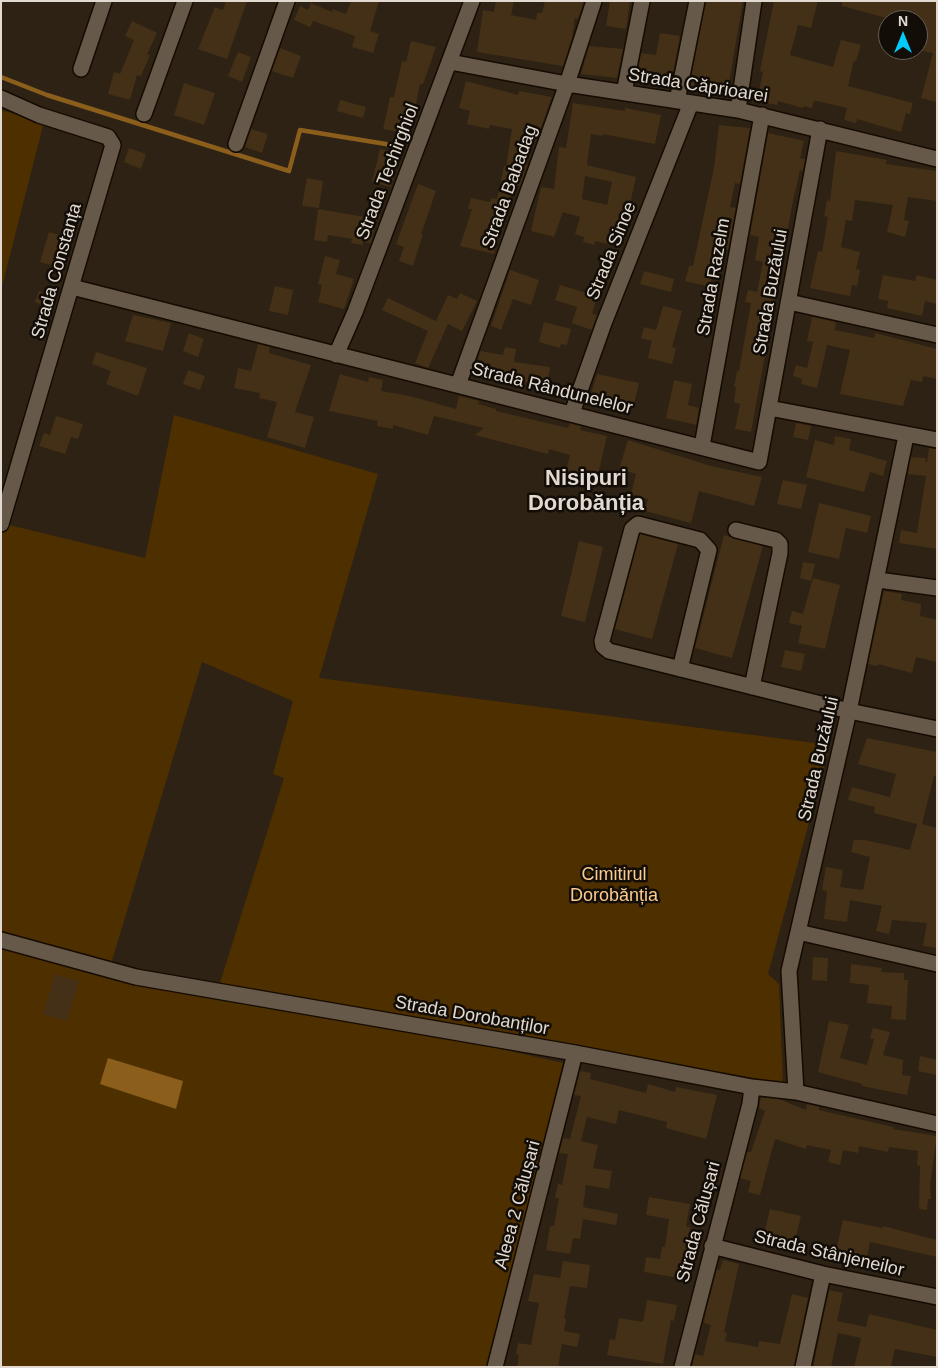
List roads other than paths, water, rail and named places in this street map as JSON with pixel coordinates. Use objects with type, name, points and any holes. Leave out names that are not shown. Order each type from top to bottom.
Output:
[{"type":"street","points":[[81,69],[104,1]]},
{"type":"street","points":[[144,114],[185,1]]},
{"type":"street","points":[[236,144],[287,1]]},
{"type":"street","name":"Strada Techirghiol","points":[[336,355],[355,312],[472,1]]},
{"type":"street","name":"Strada Babadag","points":[[458,385],[567,84],[594,1]]},
{"type":"street","points":[[624,93],[642,1]]},
{"type":"street","name":"Strada Sinoe","points":[[572,413],[684,102],[697,1]]},
{"type":"street","points":[[738,110],[754,1]]},
{"type":"street","name":"Strada Căprioarei","points":[[450,62],[567,84],[738,110],[937,159]]},
{"type":"street","name":"Strada Constanța","points":[[1,98],[39,115],[108,137],[113,145],[1,524]]},
{"type":"street","name":"Strada Razelm","points":[[702,446],[762,115]]},
{"type":"street","name":"Strada Buzăului","points":[[759,462],[820,129]]},
{"type":"street","name":"Strada Rândunelelor","points":[[72,287],[759,462]]},
{"type":"street","points":[[788,302],[937,335]]},
{"type":"street","points":[[769,408],[906,436],[937,440]]},
{"type":"street","name":"Strada Buzăului","points":[[796,1092],[789,971],[878,580],[906,436]]},
{"type":"street","points":[[680,669],[709,550],[700,540],[638,524],[632,529],[602,641],[603,646],[609,651],[680,669],[849,711],[937,729]]},
{"type":"street","points":[[736,530],[776,540],[780,544],[780,553],[752,687]]},
{"type":"street","points":[[878,580],[937,588]]},
{"type":"street","points":[[798,932],[937,964]]},
{"type":"street","name":"Strada Dorobanților","points":[[1,940],[136,977],[575,1053],[752,1087],[796,1092],[937,1124]]},
{"type":"street","name":"Aleea 2 Călușari","points":[[495,1367],[575,1053]]},
{"type":"street","name":"Strada Călușari","points":[[682,1367],[750,1104],[752,1087]]},
{"type":"street","name":"Strada Stânjeneilor","points":[[712,1246],[823,1274],[937,1297]]},
{"type":"street","points":[[803,1367],[823,1274]]},
{"type":"waterway","points":[[1,77],[47,95],[289,171],[300,130],[398,146]]},
{"type":"district","name":"Nisipuri Dorobănția","points":[[586,492]]},
{"type":"park label","name":"Cimitirul Dorobănția","points":[[614,885]]}]
